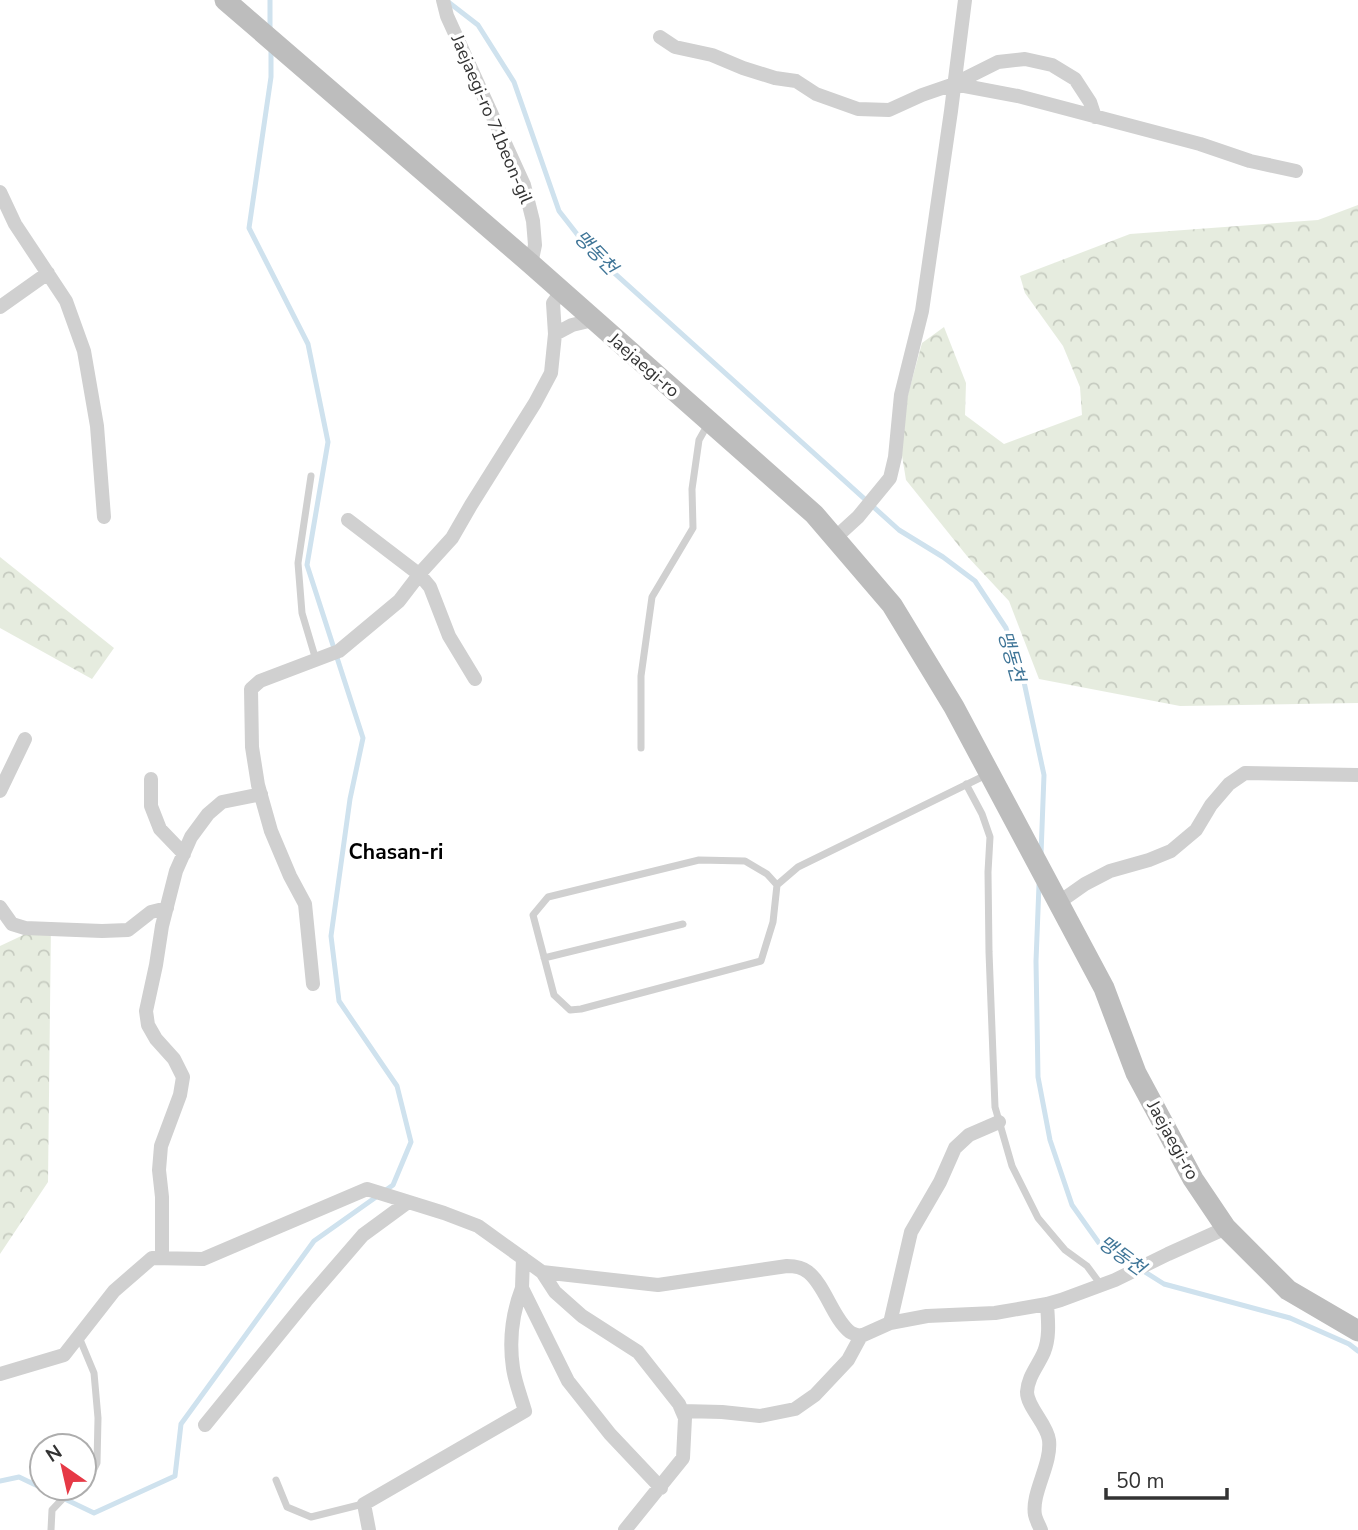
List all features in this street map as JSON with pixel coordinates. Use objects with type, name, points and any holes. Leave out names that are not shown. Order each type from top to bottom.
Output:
[{"type":"street","name":"Jaejaegi-ro","points":[[225,0],[531,264],[814,514],[835,538],[892,605],[954,707],[1104,988],[1136,1073],[1193,1179],[1226,1227],[1289,1290],[1358,1331]]},
{"type":"street","name":"Jaejaegi-ro 71beon-gil","points":[[443,0],[447,16],[524,185],[533,221],[535,245],[531,264]]},
{"type":"street","points":[[835,538],[858,517],[890,478],[895,457],[901,395],[922,311],[965,0]]},
{"type":"street","points":[[660,37],[675,47],[712,55],[775,78],[796,81],[816,94],[858,109],[889,110],[954,84],[998,62],[1025,59],[1052,65],[1075,79],[1090,102],[1095,117]]},
{"type":"street","points":[[954,84],[1018,96],[1200,144],[1250,161],[1296,171]]},
{"type":"street","points":[[0,192],[15,224],[66,301],[84,351],[97,426],[104,517]]},
{"type":"street","points":[[0,307],[48,273]]},
{"type":"street","points":[[313,984],[304,904],[271,831],[251,747],[251,689],[260,681],[327,656],[399,600],[452,538],[551,373],[555,334],[553,303],[561,292]]},
{"type":"street","points":[[555,334],[572,325],[593,320]]},
{"type":"street","points":[[348,520],[419,575],[430,587],[449,636],[475,679]]},
{"type":"street","points":[[0,791],[25,738]]},
{"type":"street","points":[[1056,900],[1110,871],[1171,851],[1196,830],[1228,784],[1244,773],[1358,775]]},
{"type":"street","points":[[151,779],[151,806],[160,829],[184,854]]},
{"type":"street","points":[[162,1258],[159,1170],[161,1146],[180,1094],[183,1077],[174,1059],[156,1039],[148,1025],[146,1011],[162,926],[176,871],[191,837],[202,821],[222,802],[261,794]]},
{"type":"street","points":[[0,907],[12,924],[25,928],[102,932],[128,930],[151,912],[167,908]]},
{"type":"street","points":[[890,1323],[911,1232],[940,1182],[955,1148],[969,1135],[999,1122]]},
{"type":"street","points":[[0,1374],[64,1355],[114,1291],[152,1258],[203,1259],[367,1189],[478,1226],[542,1272],[555,1292],[582,1316],[638,1352],[679,1404],[685,1418],[683,1458],[625,1530]]},
{"type":"street","points":[[205,1425],[363,1235],[408,1202]]},
{"type":"street","points":[[682,1411],[760,1416],[795,1409],[815,1395],[848,1360],[861,1336],[890,1323],[927,1316],[995,1313],[1047,1304],[1108,1283],[1226,1227]]},
{"type":"street","points":[[369,1530],[364,1504],[525,1410],[513,1369],[511,1323],[522,1288],[523,1258]]},
{"type":"street","points":[[542,1272],[658,1285],[787,1266],[799,1267],[818,1283],[850,1331],[861,1336]]},
{"type":"street","points":[[522,1288],[568,1381],[610,1434],[661,1488]]},
{"type":"street","points":[[1041,1530],[1035,1512],[1048,1457],[1049,1439],[1027,1395],[1029,1380],[1048,1339],[1047,1304]]},
{"type":"lane","points":[[641,748],[641,676],[652,597],[692,528],[692,489],[699,440],[709,422]]},
{"type":"lane","points":[[312,475],[298,563],[302,613],[327,656]]},
{"type":"lane","points":[[777,885],[767,874],[746,862],[699,860],[548,897],[533,915],[554,995],[570,1010],[581,1009],[761,961],[773,922],[777,885],[798,867],[966,784],[993,780]]},
{"type":"lane","points":[[966,784],[982,814],[990,837],[989,952],[995,1107],[999,1122],[1012,1166],[1038,1218],[1065,1250],[1108,1283]]},
{"type":"lane","points":[[544,958],[684,924]]},
{"type":"lane","points":[[78,1337],[94,1373],[98,1432]]},
{"type":"lane","points":[[276,1480],[287,1507],[311,1517],[364,1504]]},
{"type":"lane","points":[[51,1530],[52,1510],[60,1502]]},
{"type":"green space","points":[[1358,205],[1358,703],[1180,706],[1039,679],[1009,601],[967,556],[906,480],[898,431],[922,343],[944,327],[966,383],[965,415],[1004,444],[1082,415],[1080,387],[1063,346],[1025,293],[1020,276],[1130,234],[1318,220]]},
{"type":"green space","points":[[0,557],[114,648],[92,679],[0,628]]},
{"type":"green space","points":[[51,922],[48,1182],[0,1254],[0,946]]},
{"type":"waterway","points":[[270,0],[270,29]]},
{"type":"waterway","name":"맹동천","points":[[447,1],[478,25],[514,82],[559,211],[591,252],[899,530],[975,581],[1006,628],[1024,682],[1044,775],[1041,854]]},
{"type":"waterway","points":[[0,1481],[19,1477],[94,1513],[175,1476],[181,1424],[314,1241],[393,1185],[411,1142],[397,1086],[339,1001],[331,936],[350,799],[363,738],[307,565],[328,442],[308,344],[249,228],[271,77],[271,49]]},
{"type":"waterway","name":"맹동천","points":[[1039,885],[1036,961],[1038,1077],[1050,1140],[1072,1205],[1099,1243],[1164,1284],[1290,1318],[1349,1344],[1358,1351]]},
{"type":"district","name":"Chasan-ri","points":[[396,852]]}]
